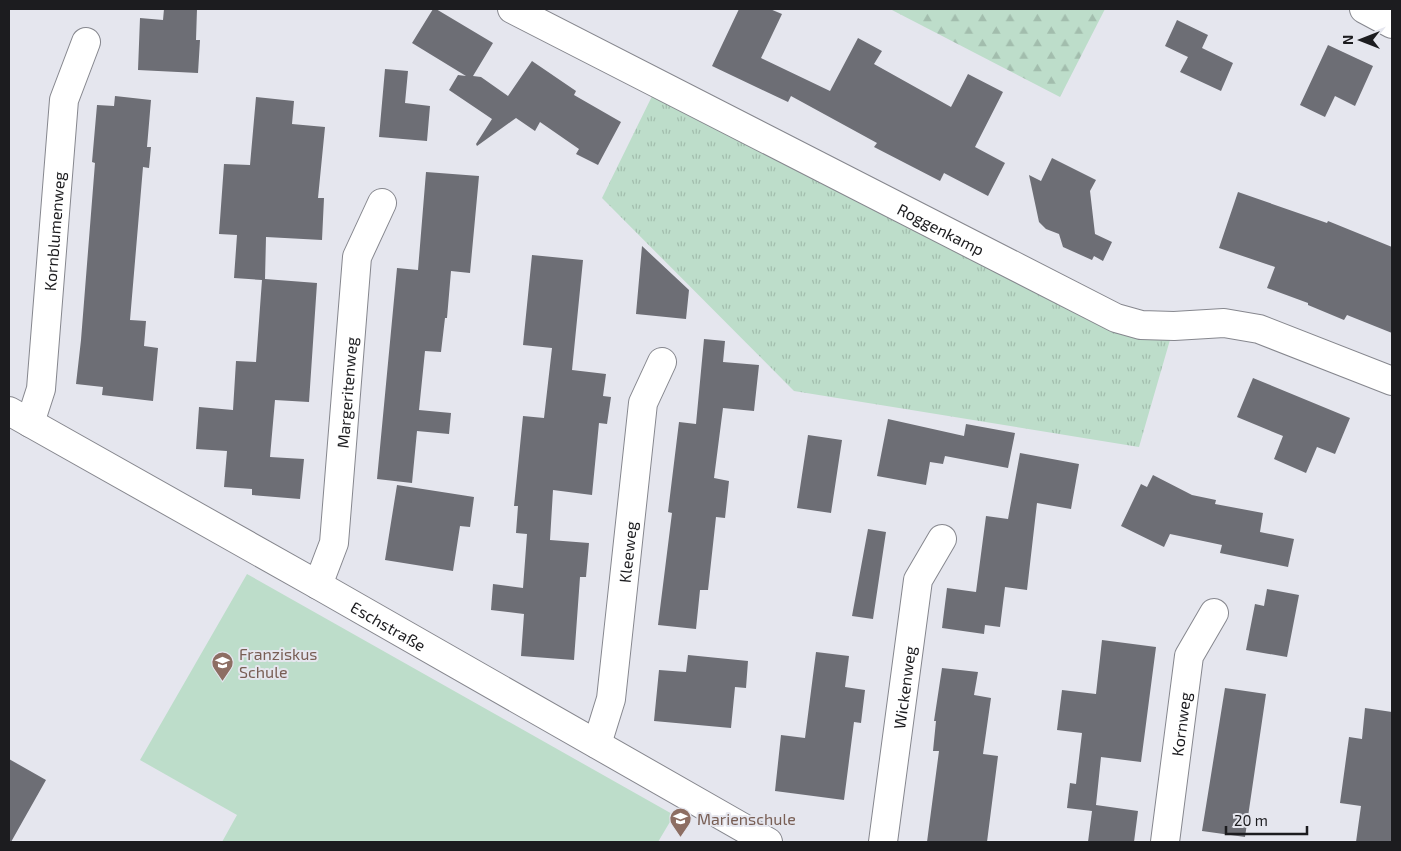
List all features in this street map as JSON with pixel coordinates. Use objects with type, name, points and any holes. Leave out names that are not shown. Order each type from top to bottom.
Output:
[{"type":"street","name":"Roggenkamp","points":[[512,9],[1116,318],[1141,325],[1174,326],[1224,323],[1259,329],[1392,381]]},
{"type":"street","points":[[1364,9],[1392,24]]},
{"type":"street","name":"Kornblumenweg","points":[[20,417],[41,389],[64,100],[86,42]]},
{"type":"street","name":"Margeritenweg","points":[[318,585],[334,542],[357,258],[382,203]]},
{"type":"street","name":"Kleeweg","points":[[597,744],[611,699],[643,403],[662,362]]},
{"type":"street","name":"Eschstraße","points":[[20,417],[768,842]]},
{"type":"street","name":"Wickenweg","points":[[884,842],[918,580],[942,539]]},
{"type":"street","name":"Kornweg","points":[[1165,842],[1189,656],[1214,613]]},
{"type":"green space","points":[[890,9],[1105,9],[1060,97]]},
{"type":"green space","points":[[658,84],[1116,318],[1174,326],[1139,447],[794,391],[602,198]]},
{"type":"green space","points":[[247,574],[674,815],[658,842],[222,842],[237,815],[140,760]]},
{"type":"building","points":[[164,9],[197,9],[196,40],[200,40],[198,73],[138,70],[140,18],[163,20]]},
{"type":"building","points":[[433,9],[493,43],[473,76],[481,77],[508,96],[532,61],[576,91],[574,95],[621,122],[598,165],[576,154],[579,149],[540,122],[535,131],[516,118],[477,146],[476,144],[492,119],[449,90],[458,75],[466,76],[412,43]]},
{"type":"building","points":[[739,9],[770,9],[782,14],[761,58],[830,91],[858,38],[882,51],[874,64],[951,107],[968,74],[1003,92],[975,147],[1005,163],[988,196],[944,173],[940,181],[874,147],[877,143],[791,96],[788,102],[712,66]]},
{"type":"building","points":[[1177,20],[1208,35],[1202,48],[1233,63],[1221,91],[1180,72],[1188,57],[1165,46]]},
{"type":"building","points":[[1328,45],[1373,66],[1355,106],[1335,96],[1325,117],[1300,105]]},
{"type":"building","points":[[385,69],[408,71],[405,103],[430,106],[427,141],[379,137]]},
{"type":"building","points":[[115,96],[151,100],[147,147],[151,147],[149,168],[143,167],[130,320],[146,321],[144,346],[158,348],[153,401],[102,395],[103,387],[76,384],[95,163],[92,162],[97,105],[114,106]]},
{"type":"building","points":[[256,97],[294,101],[292,124],[325,127],[318,198],[324,198],[322,240],[266,237],[265,279],[317,283],[309,402],[275,400],[270,457],[304,459],[300,499],[252,495],[252,489],[224,487],[227,451],[196,449],[199,407],[233,410],[236,361],[256,362],[262,280],[234,278],[237,235],[219,234],[224,164],[250,165]]},
{"type":"building","points":[[1052,158],[1096,180],[1090,191],[1095,234],[1112,242],[1103,261],[1094,256],[1092,260],[1063,247],[1059,234],[1046,229],[1039,222],[1029,175],[1041,181]]},
{"type":"building","points":[[426,172],[479,176],[470,273],[451,271],[447,318],[445,318],[441,352],[425,351],[419,410],[451,413],[449,434],[417,431],[412,483],[377,479],[397,268],[418,270]]},
{"type":"building","points":[[1238,192],[1327,223],[1328,221],[1392,247],[1392,333],[1347,315],[1344,320],[1308,305],[1308,303],[1267,288],[1275,267],[1219,248]]},
{"type":"building","points":[[642,246],[689,290],[686,319],[636,314]]},
{"type":"building","points":[[532,255],[583,260],[572,370],[606,374],[603,396],[611,397],[607,424],[599,423],[592,495],[553,490],[550,540],[589,543],[586,577],[580,577],[574,660],[521,656],[524,614],[491,610],[493,584],[523,588],[527,534],[516,533],[518,506],[514,506],[523,416],[544,418],[552,348],[523,345]]},
{"type":"building","points":[[704,339],[725,341],[723,362],[759,365],[754,411],[723,408],[714,478],[729,481],[725,518],[716,517],[708,590],[700,590],[696,629],[658,625],[672,513],[668,512],[679,422],[696,424]]},
{"type":"building","points":[[1253,378],[1350,418],[1335,454],[1317,447],[1306,473],[1274,459],[1283,436],[1237,417]]},
{"type":"building","points":[[888,419],[964,436],[966,424],[1015,433],[1008,468],[945,456],[943,464],[930,462],[926,485],[877,476]]},
{"type":"building","points":[[808,435],[842,440],[831,513],[797,508]]},
{"type":"building","points":[[1020,453],[1079,464],[1071,509],[1037,503],[1027,590],[1005,587],[1000,627],[985,625],[984,634],[942,628],[947,588],[976,592],[986,516],[1008,519]]},
{"type":"building","points":[[1153,475],[1192,495],[1216,500],[1215,504],[1263,513],[1260,532],[1294,539],[1288,567],[1220,553],[1222,545],[1170,534],[1164,547],[1121,526],[1141,484],[1147,487]]},
{"type":"building","points":[[397,485],[474,497],[470,527],[460,526],[453,571],[385,560]]},
{"type":"building","points":[[868,529],[886,532],[873,619],[852,616]]},
{"type":"building","points":[[1267,589],[1299,595],[1287,657],[1246,650],[1255,604],[1264,606]]},
{"type":"building","points":[[1102,640],[1156,647],[1141,762],[1101,757],[1096,805],[1138,811],[1134,842],[1088,842],[1092,811],[1067,808],[1070,783],[1076,784],[1082,733],[1057,730],[1062,690],[1096,694]]},
{"type":"building","points":[[816,652],[849,656],[845,687],[865,690],[861,723],[854,722],[844,800],[775,791],[781,735],[805,738]]},
{"type":"building","points":[[688,655],[748,661],[746,688],[735,687],[731,728],[654,721],[659,670],[686,672]]},
{"type":"building","points":[[942,668],[978,672],[974,695],[991,698],[983,754],[998,756],[987,842],[927,842],[939,751],[933,751],[936,721],[934,721]]},
{"type":"building","points":[[1225,688],[1266,694],[1245,837],[1202,831]]},
{"type":"building","points":[[1365,708],[1392,712],[1392,842],[1356,842],[1361,806],[1340,803],[1349,737],[1362,739]]},
{"type":"building","points":[[9,759],[46,780],[11,842],[9,842]]},
{"type":"place","name":"Franziskus Schule","points":[[223,681]]},
{"type":"place","name":"Marienschule","points":[[681,837]]}]
